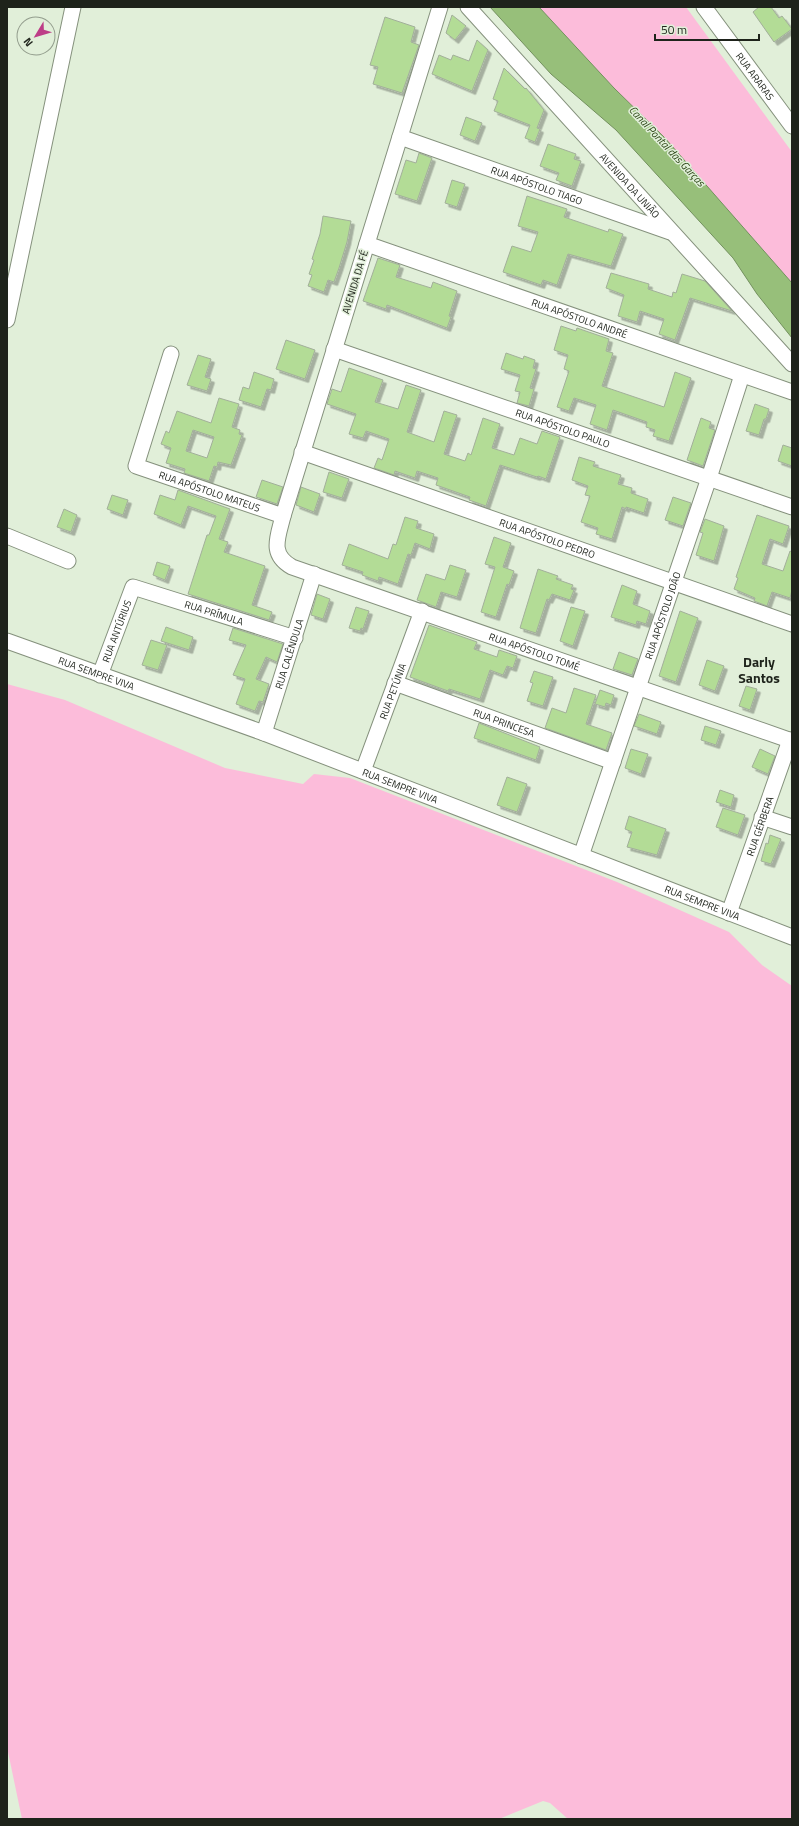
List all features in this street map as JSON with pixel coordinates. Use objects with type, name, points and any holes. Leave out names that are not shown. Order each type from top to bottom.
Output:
[{"type":"street","points":[[7,320],[73,7]]},
{"type":"street","name":"AVENIDA DA FÉ","points":[[280,557],[277,551],[277,541],[283,516],[440,7]]},
{"type":"street","name":"AVENIDA DA UNIÃO","points":[[468,7],[792,364]]},
{"type":"street","name":"RUA ARARAS","points":[[704,7],[792,126]]},
{"type":"street","name":"RUA APÓSTOLO TIAGO","points":[[400,137],[673,233]]},
{"type":"street","name":"RUA APÓSTOLO ANDRÉ","points":[[367,244],[792,392]]},
{"type":"street","name":"RUA APÓSTOLO PAULO","points":[[334,349],[792,507]]},
{"type":"street","name":"RUA APÓSTOLO MATEUS","points":[[171,354],[136,466],[283,516]]},
{"type":"street","name":"RUA APÓSTOLO JOÃO","points":[[580,856],[674,583],[742,375]]},
{"type":"street","name":"RUA APÓSTOLO PEDRO","points":[[302,452],[792,624]]},
{"type":"street","points":[[7,536],[68,561]]},
{"type":"street","name":"RUA APÓSTOLO TOMÉ","points":[[280,557],[285,563],[292,567],[791,740]]},
{"type":"street","name":"RUA CALÊNDULA","points":[[264,733],[314,574]]},
{"type":"street","name":"RUA PRÍMULA","points":[[133,587],[294,638]]},
{"type":"street","name":"RUA ANTÚRIUS","points":[[100,675],[133,587]]},
{"type":"street","name":"RUA PETÚNIA","points":[[363,771],[422,611]]},
{"type":"street","name":"RUA SEMPRE VIVA","points":[[7,641],[264,733],[792,937]]},
{"type":"street","name":"RUA PRINCESA","points":[[395,683],[613,762]]},
{"type":"street","name":"RUA GÉRBERA","points":[[729,913],[762,817],[791,740]]},
{"type":"street","points":[[762,817],[792,827]]},
{"type":"shaded area","points":[[539,7],[686,7],[792,152],[792,283],[664,137],[614,88]]},
{"type":"shaded area","points":[[7,684],[65,700],[225,768],[303,784],[314,774],[350,778],[617,882],[729,932],[762,965],[792,986],[792,1819],[568,1819],[550,1803],[543,1801],[499,1819],[22,1819],[7,1747]]},
{"type":"water","name":"Canal Pontal das Garças","points":[[490,7],[539,7],[614,88],[664,137],[792,283],[792,338],[757,294],[733,258],[616,130],[551,74]]},
{"type":"building","points":[[759,7],[771,7],[779,18],[782,16],[792,29],[774,42],[753,12]]},
{"type":"building","points":[[452,15],[466,26],[455,40],[446,33]]},
{"type":"building","points":[[385,17],[415,27],[411,42],[419,45],[402,93],[373,84],[378,67],[370,65]]},
{"type":"building","points":[[477,40],[488,50],[472,91],[432,74],[439,55],[451,60],[453,55],[469,61]]},
{"type":"building","points":[[504,68],[525,89],[526,88],[544,110],[537,128],[540,129],[535,142],[525,138],[530,125],[494,111],[498,101],[493,99]]},
{"type":"building","points":[[466,117],[482,123],[475,141],[460,135]]},
{"type":"building","points":[[548,144],[576,154],[574,159],[581,161],[572,186],[556,180],[559,173],[540,166]]},
{"type":"building","points":[[419,153],[432,158],[417,201],[395,194],[406,160],[416,163]]},
{"type":"building","points":[[452,180],[465,184],[457,207],[445,203]]},
{"type":"building","points":[[527,196],[567,209],[564,217],[608,232],[609,229],[623,234],[611,266],[568,254],[557,285],[543,280],[541,285],[503,272],[512,246],[531,252],[538,232],[518,226]]},
{"type":"building","points":[[323,216],[351,221],[347,242],[334,282],[328,280],[324,292],[308,286],[312,275],[309,274],[314,260],[312,259],[320,234]]},
{"type":"building","points":[[378,258],[400,265],[396,277],[431,288],[433,282],[457,291],[449,316],[451,317],[447,328],[387,305],[386,309],[363,301]]},
{"type":"building","points":[[611,273],[649,284],[648,289],[672,297],[673,292],[676,293],[682,274],[705,281],[732,311],[690,298],[675,340],[659,334],[664,319],[640,311],[637,322],[618,316],[624,295],[606,288]]},
{"type":"building","points":[[561,326],[576,331],[577,328],[609,339],[606,351],[613,353],[602,386],[664,407],[675,372],[691,378],[669,441],[653,436],[655,430],[646,427],[647,422],[613,410],[607,430],[590,424],[596,405],[574,398],[569,411],[557,407],[569,371],[564,369],[568,355],[554,350]]},
{"type":"building","points":[[286,340],[315,350],[305,379],[276,369]]},
{"type":"building","points":[[506,353],[523,359],[524,356],[535,360],[533,368],[536,369],[530,388],[534,389],[529,406],[517,403],[520,392],[515,391],[520,375],[501,369]]},
{"type":"building","points":[[198,355],[211,359],[205,377],[211,379],[207,391],[187,385]]},
{"type":"building","points":[[349,368],[383,380],[375,402],[398,409],[406,385],[421,390],[407,432],[434,442],[444,411],[457,415],[444,454],[465,461],[468,453],[471,455],[483,418],[500,424],[492,448],[514,455],[520,438],[537,444],[542,431],[560,437],[546,479],[500,465],[486,506],[469,500],[470,497],[436,485],[438,478],[417,471],[415,478],[395,471],[394,475],[374,468],[378,458],[382,460],[389,439],[366,431],[363,438],[349,434],[356,414],[327,404],[332,389],[341,392]]},
{"type":"building","points":[[254,372],[274,379],[271,390],[267,389],[261,407],[239,400],[243,387],[249,389]]},
{"type":"building","points":[[219,398],[239,404],[232,427],[240,430],[239,434],[242,435],[231,465],[218,462],[217,467],[214,466],[209,481],[184,473],[185,469],[166,463],[171,448],[161,444],[166,431],[169,433],[177,411],[211,423]],"holes":[[[193,430],[214,437],[207,458],[186,451]]]},
{"type":"building","points":[[755,404],[769,409],[759,435],[746,431]]},
{"type":"building","points":[[701,418],[711,422],[709,428],[715,430],[703,466],[687,460]]},
{"type":"building","points":[[783,445],[792,448],[792,466],[778,461]]},
{"type":"building","points":[[579,457],[595,462],[593,466],[621,475],[618,484],[632,488],[631,493],[648,499],[644,513],[622,507],[612,539],[596,534],[598,528],[581,522],[590,496],[585,495],[588,486],[572,480]]},
{"type":"building","points":[[329,472],[349,479],[342,498],[323,492]]},
{"type":"building","points":[[262,480],[283,487],[277,504],[256,497]]},
{"type":"building","points":[[301,487],[320,494],[314,512],[296,505]]},
{"type":"building","points":[[178,490],[230,509],[219,539],[228,542],[224,552],[265,566],[252,605],[272,612],[269,620],[188,594],[207,535],[209,535],[216,516],[188,506],[181,525],[154,514],[160,495],[175,500]]},
{"type":"building","points":[[112,495],[128,500],[123,515],[107,509]]},
{"type":"building","points":[[673,497],[691,503],[683,526],[665,520]]},
{"type":"building","points":[[64,509],[77,515],[71,532],[57,527]]},
{"type":"building","points":[[757,515],[789,526],[783,544],[770,539],[762,564],[783,571],[790,551],[792,552],[792,590],[790,598],[772,592],[767,606],[754,601],[755,598],[734,589],[738,578],[736,577]]},
{"type":"building","points":[[405,517],[418,521],[416,528],[434,534],[430,549],[415,543],[411,555],[408,554],[398,584],[379,577],[378,581],[362,575],[363,572],[342,565],[349,544],[388,559],[393,544],[396,545]]},
{"type":"building","points":[[705,519],[724,526],[714,561],[696,555],[703,533],[700,532]]},
{"type":"building","points":[[494,537],[511,543],[503,567],[514,571],[509,585],[507,584],[496,617],[481,612],[495,567],[485,564]]},
{"type":"building","points":[[157,562],[170,566],[165,580],[153,575]]},
{"type":"building","points":[[450,565],[466,570],[457,597],[441,592],[436,607],[417,600],[426,574],[445,580]]},
{"type":"building","points":[[538,569],[558,576],[556,579],[573,585],[571,589],[574,590],[570,600],[552,594],[549,600],[547,599],[536,633],[520,628]]},
{"type":"building","points":[[622,585],[637,591],[633,604],[650,611],[646,624],[637,621],[636,625],[611,617]]},
{"type":"building","points":[[317,594],[330,599],[323,619],[311,615]]},
{"type":"building","points":[[356,607],[369,611],[363,629],[361,628],[360,631],[349,628]]},
{"type":"building","points":[[571,607],[585,611],[573,646],[560,641]]},
{"type":"building","points":[[680,611],[698,618],[676,682],[659,676]]},
{"type":"building","points":[[429,625],[477,642],[474,649],[497,657],[499,650],[517,656],[513,668],[507,666],[503,675],[490,670],[480,699],[449,689],[448,691],[410,677]]},
{"type":"building","points":[[166,627],[193,637],[189,650],[161,641]]},
{"type":"building","points":[[233,628],[283,644],[277,662],[266,657],[256,679],[269,684],[263,702],[259,701],[255,711],[236,704],[245,679],[233,675],[246,645],[229,640]]},
{"type":"building","points":[[151,640],[167,645],[158,670],[142,665]]},
{"type":"building","points":[[619,652],[638,659],[632,675],[613,669]]},
{"type":"building","points":[[707,660],[724,666],[715,691],[699,685]]},
{"type":"building","points":[[534,671],[553,677],[543,706],[527,701],[533,683],[530,682]]},
{"type":"building","points":[[746,686],[757,689],[750,710],[739,706]]},
{"type":"building","points":[[574,688],[596,695],[586,724],[612,733],[606,750],[545,728],[552,708],[566,713]]},
{"type":"building","points":[[600,690],[614,695],[611,705],[606,703],[605,707],[595,704]]},
{"type":"building","points":[[639,714],[661,722],[657,734],[634,726]]},
{"type":"building","points":[[479,723],[540,747],[536,760],[474,738]]},
{"type":"building","points":[[705,726],[721,731],[716,745],[701,740]]},
{"type":"building","points":[[631,749],[648,754],[641,774],[625,768]]},
{"type":"building","points":[[760,749],[775,756],[768,774],[752,767]]},
{"type":"building","points":[[507,777],[527,784],[517,812],[497,805]]},
{"type":"building","points":[[720,790],[734,795],[731,807],[716,802]]},
{"type":"building","points":[[723,808],[745,815],[738,835],[716,827]]},
{"type":"building","points":[[629,816],[666,829],[657,855],[627,847],[632,832],[625,829]]},
{"type":"building","points":[[770,835],[781,839],[771,864],[761,861]]},
{"type":"district","name":"Darly Santos","points":[[759,670]]}]
